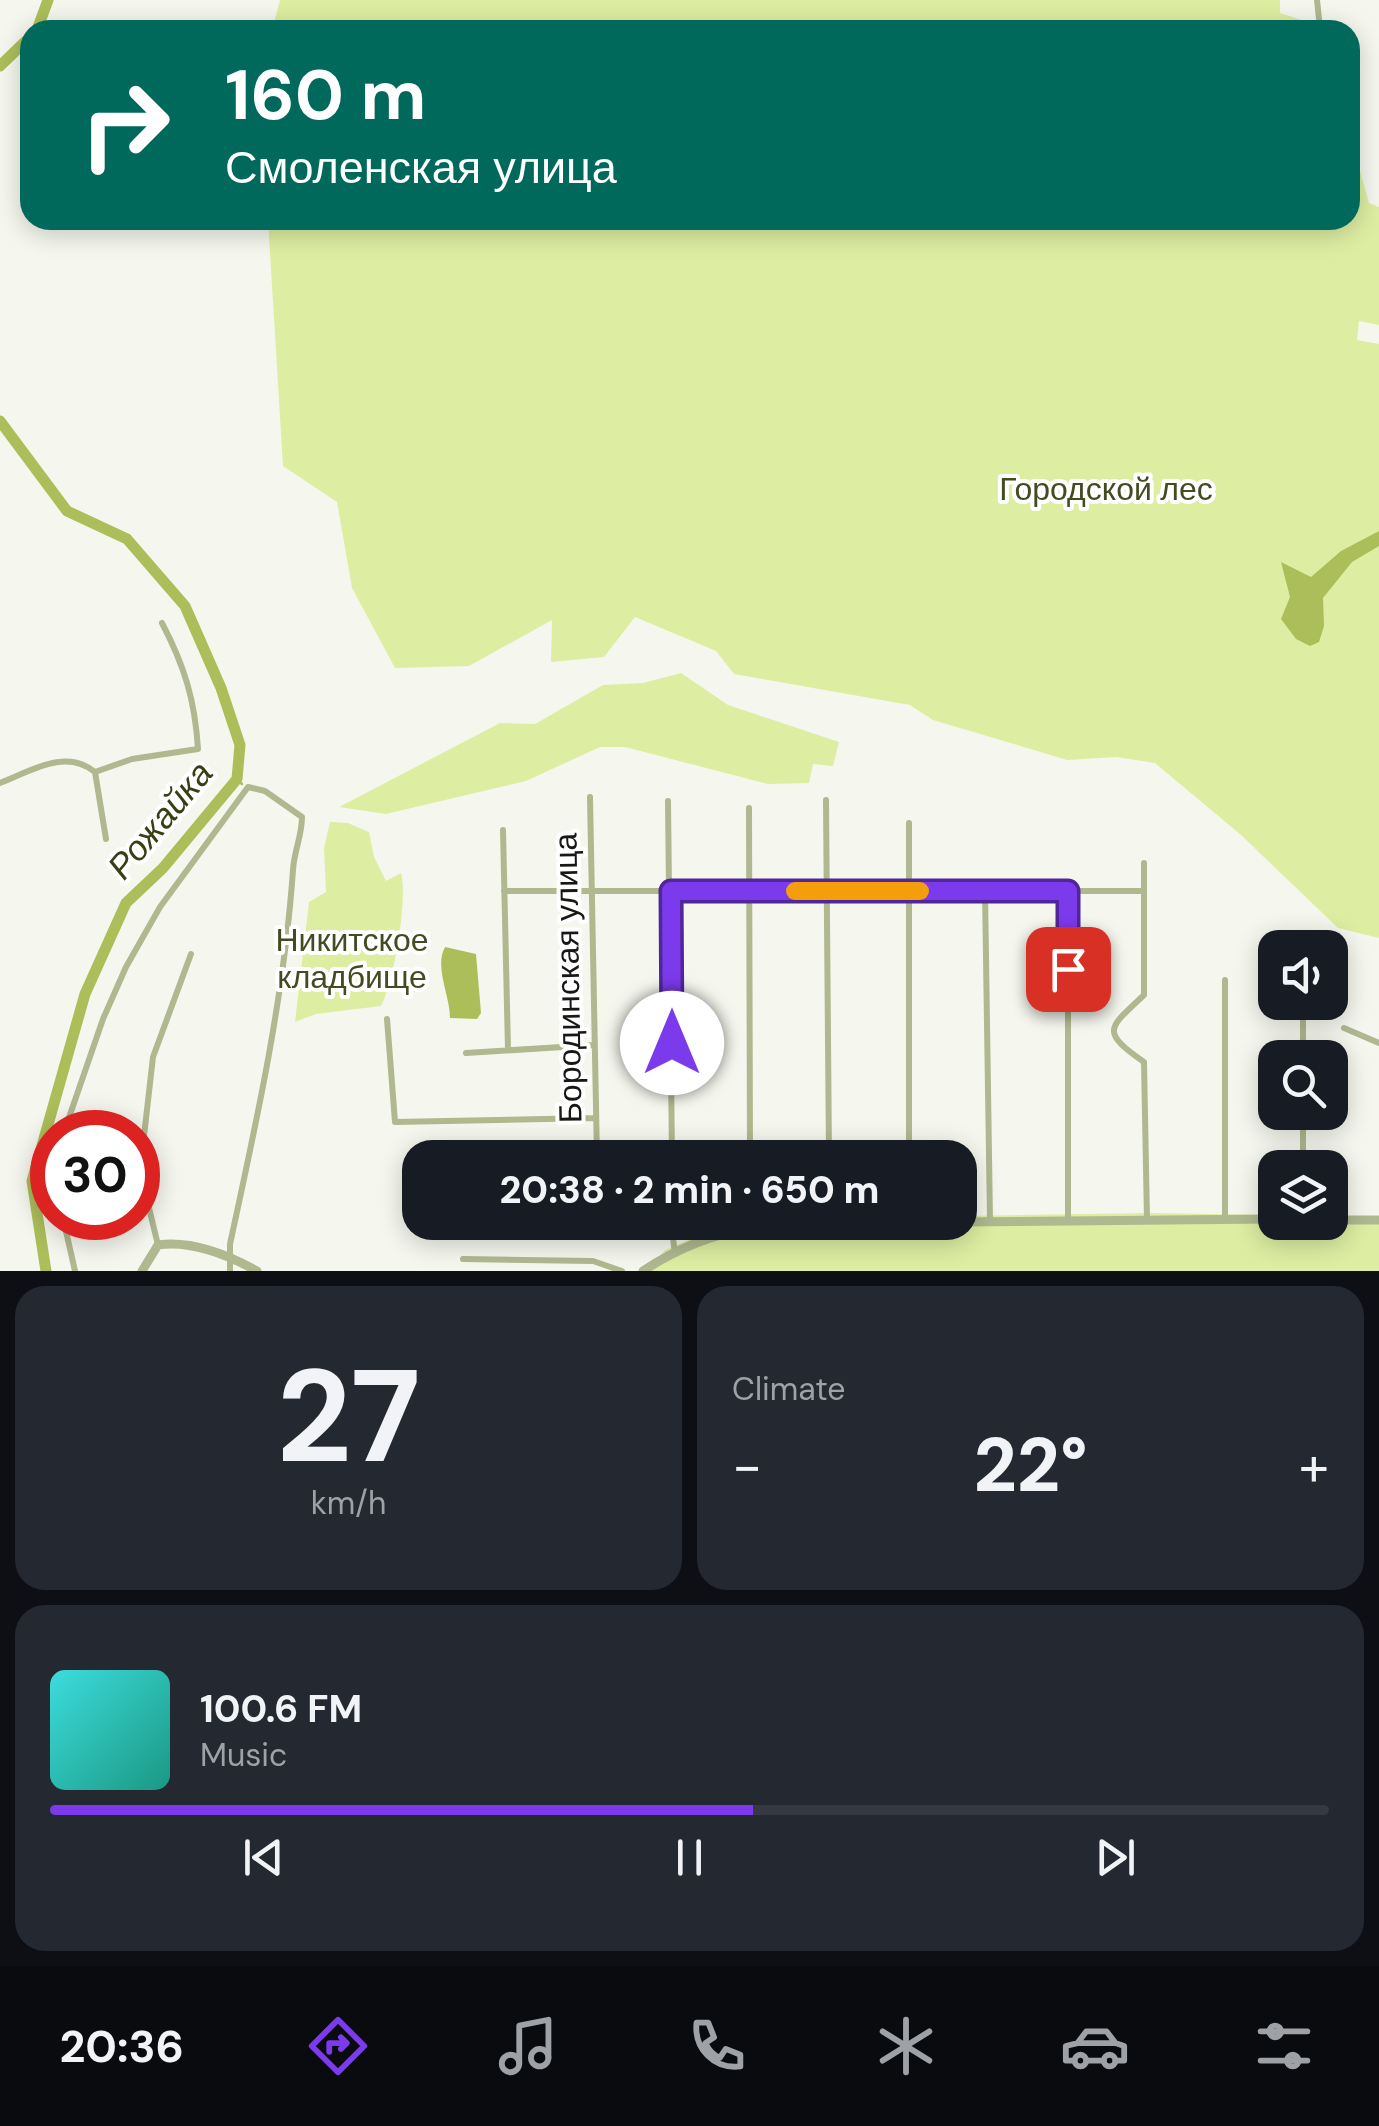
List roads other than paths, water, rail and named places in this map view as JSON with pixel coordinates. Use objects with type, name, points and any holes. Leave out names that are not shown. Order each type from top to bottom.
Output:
[{"type":"street","points":[[1316,0],[1319,19]]},
{"type":"street","points":[[0,783],[68,759],[95,772],[132,758],[198,749],[190,706],[192,686],[162,624]]},
{"type":"street","points":[[95,772],[106,839]]},
{"type":"street","points":[[72,1110],[114,990],[160,907],[248,788],[265,791],[302,817],[302,830],[294,856],[284,975],[228,1255],[230,1271]]},
{"type":"street","name":"Бородинская улица","points":[[590,798],[596,1140]]},
{"type":"street","points":[[826,800],[829,1140]]},
{"type":"street","points":[[668,801],[672,1140]]},
{"type":"street","points":[[748,808],[750,1140]]},
{"type":"street","points":[[908,823],[909,1140]]},
{"type":"street","points":[[503,830],[508,1050]]},
{"type":"street","points":[[1144,862],[1144,996],[1114,1022],[1112,1030],[1115,1041],[1144,1062],[1146,1220]]},
{"type":"street","points":[[504,891],[1144,891]]},
{"type":"street","points":[[985,891],[990,1221]]},
{"type":"street","points":[[1068,891],[1068,1221]]},
{"type":"street","points":[[142,1271],[158,1244],[140,1171],[153,1057],[191,954]]},
{"type":"street","points":[[1225,980],[1225,1219]]},
{"type":"street","points":[[386,1018],[395,1122],[595,1118]]},
{"type":"street","points":[[1344,1028],[1379,1043]]},
{"type":"street","points":[[466,1053],[594,1046]]},
{"type":"street","points":[[977,1221],[1258,1219]]},
{"type":"street","points":[[1348,1220],[1379,1220]]},
{"type":"street","points":[[68,1240],[76,1271]]},
{"type":"street","points":[[673,1240],[675,1254]]},
{"type":"street","points":[[643,1271],[710,1240]]},
{"type":"street","points":[[158,1244],[228,1255],[256,1271]]},
{"type":"street","points":[[463,1259],[594,1260],[622,1271]]},
{"type":"waterway","name":"Рожайка","points":[[41,20],[48,0]]},
{"type":"waterway","name":"Рожайка","points":[[0,66],[20,47]]},
{"type":"waterway","name":"Рожайка","points":[[0,421],[67,511],[127,539],[185,606],[221,688],[240,745],[237,779],[163,868],[126,903],[85,994],[32,1181],[46,1271]]},
{"type":"waterway","name":"Рожайка","points":[[237,779],[242,784]]},
{"type":"park label","name":"Городской лес","points":[[1106,489]]},
{"type":"park label","name":"Никитское кладбище","points":[[352,958]]}]
